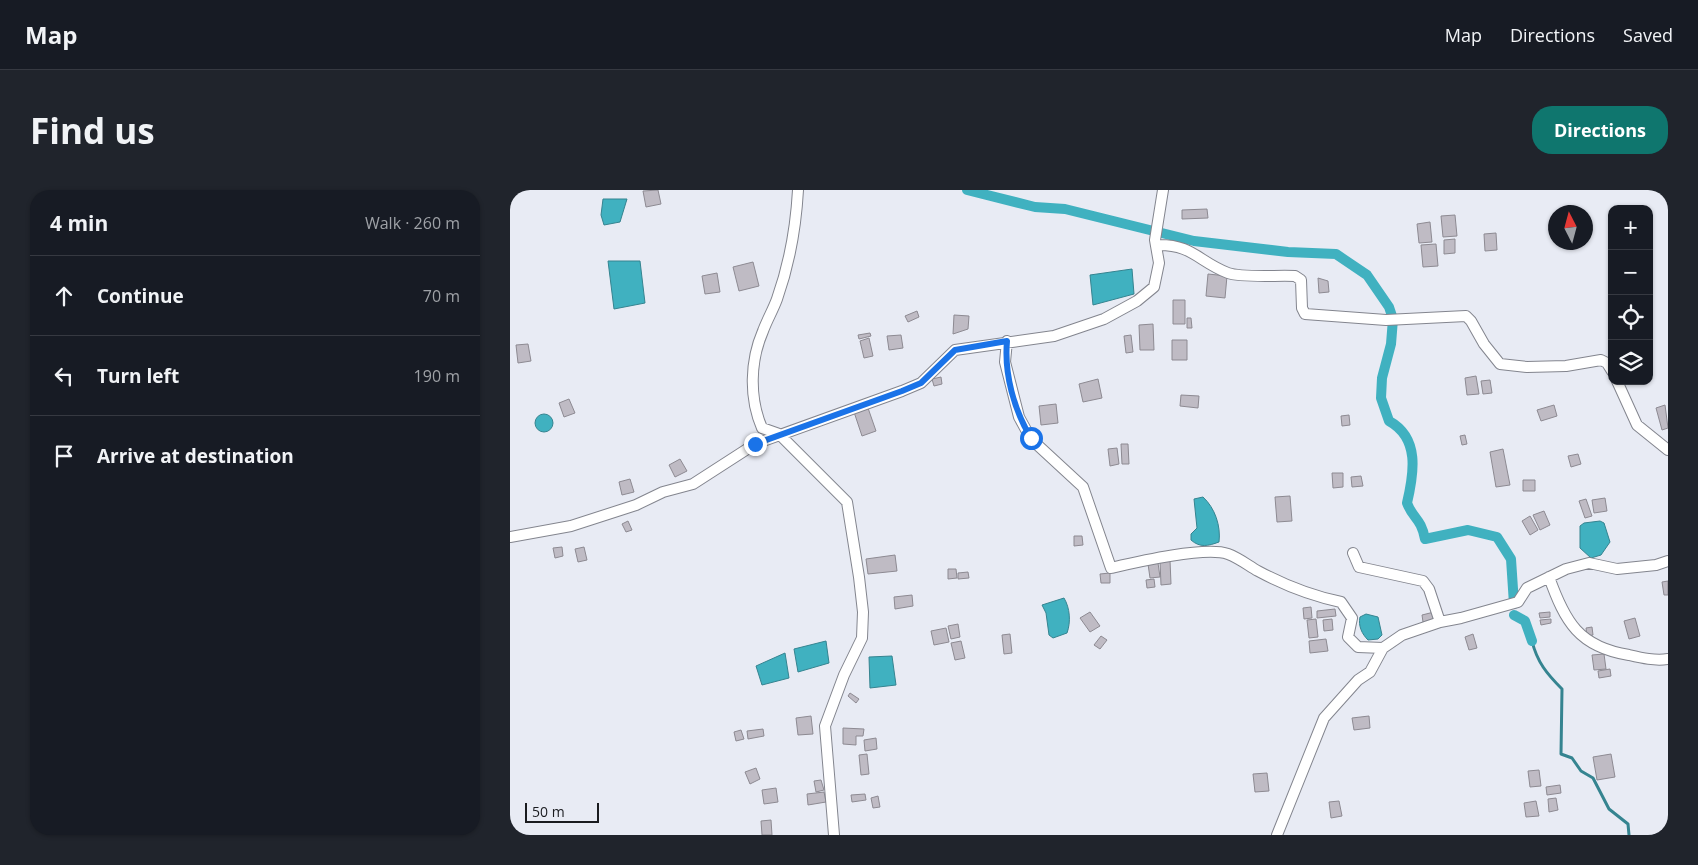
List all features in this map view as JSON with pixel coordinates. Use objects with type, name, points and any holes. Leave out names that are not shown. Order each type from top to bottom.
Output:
[{"type":"street","points":[[798,190],[797,215],[784,272],[777,299],[762,333],[754,366],[752,399],[762,428],[779,434],[847,502],[863,612],[862,638],[844,675],[825,726],[834,835]]},
{"type":"street","points":[[510,537],[570,526],[636,506],[664,492],[693,484],[755,444],[921,383],[955,350],[1007,341],[1054,336],[1104,319],[1137,300],[1154,287],[1159,263],[1155,240],[1163,190]]},
{"type":"street","points":[[1157,245],[1173,245],[1192,252],[1230,274],[1295,276],[1301,280],[1302,308],[1305,314],[1386,320],[1466,316],[1472,321],[1484,344],[1500,364],[1527,367],[1566,366],[1601,360],[1608,365]]},
{"type":"street","points":[[1007,341],[1005,362],[1019,417],[1031,438],[1083,487],[1111,568],[1153,559],[1196,553],[1228,554],[1259,572],[1314,596],[1341,602],[1352,618],[1348,637],[1358,647],[1383,648]]},
{"type":"street","points":[[1618,385],[1637,425],[1668,450]]},
{"type":"street","points":[[1353,553],[1359,567],[1423,581],[1429,589],[1440,622]]},
{"type":"street","points":[[1277,835],[1324,718],[1358,680],[1370,672],[1383,648],[1402,635],[1440,622],[1518,602],[1527,588],[1566,568],[1589,563],[1617,569],[1656,566],[1668,560]]},
{"type":"street","points":[[1549,577],[1558,602],[1572,627],[1583,638],[1598,648],[1621,654],[1660,660],[1668,659]]},
{"type":"water","points":[[603,199],[627,199],[620,222],[604,225],[601,215]]},
{"type":"water","points":[[608,261],[640,261],[645,303],[614,309]]},
{"type":"water","points":[[1132,269],[1134,294],[1093,305],[1090,275]]},
{"type":"water","points":[[544,414],[550,417],[553,423],[550,429],[544,432],[538,429],[535,423],[538,417]]},
{"type":"water","points":[[1203,497],[1214,512],[1219,536],[1219,542],[1204,546],[1191,540],[1191,534],[1197,528],[1194,499]]},
{"type":"water","points":[[1600,521],[1604,523],[1610,542],[1601,555],[1591,558],[1580,548],[1580,526],[1584,523]]},
{"type":"water","points":[[1064,598],[1069,611],[1067,633],[1053,638],[1049,635],[1046,613],[1042,605]]},
{"type":"water","points":[[1366,614],[1378,617],[1382,635],[1378,639],[1368,640],[1362,632],[1360,617]]},
{"type":"water","points":[[826,641],[829,663],[798,672],[794,649]]},
{"type":"water","points":[[785,653],[789,678],[762,685],[756,666]]},
{"type":"water","points":[[892,656],[896,685],[870,688],[869,657]]},
{"type":"building","points":[[658,190],[661,204],[646,207],[643,191]]},
{"type":"building","points":[[1207,209],[1208,218],[1182,219],[1182,210]]},
{"type":"building","points":[[1455,215],[1457,236],[1443,237],[1441,216]]},
{"type":"building","points":[[1430,222],[1432,242],[1419,243],[1417,224]]},
{"type":"building","points":[[1496,233],[1497,250],[1485,251],[1484,234]]},
{"type":"building","points":[[1455,239],[1455,253],[1444,254],[1444,240]]},
{"type":"building","points":[[1436,244],[1438,266],[1423,267],[1421,245]]},
{"type":"building","points":[[753,262],[759,286],[739,291],[733,267]]},
{"type":"building","points":[[717,273],[720,292],[705,294],[702,276]]},
{"type":"building","points":[[1208,274],[1227,276],[1225,298],[1206,296]]},
{"type":"building","points":[[1318,278],[1328,281],[1329,292],[1319,293]]},
{"type":"building","points":[[1173,300],[1185,300],[1185,324],[1173,324]]},
{"type":"building","points":[[917,311],[919,317],[908,322],[905,316]]},
{"type":"building","points":[[954,315],[969,316],[968,329],[953,334]]},
{"type":"building","points":[[1187,318],[1191,318],[1192,328],[1187,328]]},
{"type":"building","points":[[1153,324],[1154,350],[1140,350],[1139,325]]},
{"type":"building","points":[[870,333],[871,336],[859,339],[858,335]]},
{"type":"building","points":[[901,335],[903,348],[889,350],[887,336]]},
{"type":"building","points":[[1131,335],[1133,352],[1126,353],[1124,336]]},
{"type":"building","points":[[869,338],[873,356],[864,358],[860,341]]},
{"type":"building","points":[[1172,340],[1187,340],[1187,360],[1172,360]]},
{"type":"building","points":[[528,344],[531,361],[518,363],[516,345]]},
{"type":"building","points":[[1476,376],[1479,394],[1467,395],[1465,378]]},
{"type":"building","points":[[941,377],[942,384],[934,386],[932,379]]},
{"type":"building","points":[[1098,379],[1102,398],[1083,402],[1079,384]]},
{"type":"building","points":[[1490,380],[1492,393],[1483,394],[1481,381]]},
{"type":"building","points":[[1181,395],[1199,396],[1198,408],[1180,406]]},
{"type":"building","points":[[569,399],[575,413],[564,417],[559,403]]},
{"type":"building","points":[[1056,404],[1058,423],[1041,425],[1039,406]]},
{"type":"building","points":[[1554,405],[1557,416],[1541,421],[1537,410]]},
{"type":"building","points":[[1665,405],[1668,428],[1662,430],[1656,408]]},
{"type":"building","points":[[868,408],[876,431],[862,436],[854,412]]},
{"type":"building","points":[[1349,415],[1350,425],[1342,426],[1341,416]]},
{"type":"building","points":[[1465,435],[1467,444],[1462,445],[1460,436]]},
{"type":"building","points":[[1121,444],[1128,444],[1129,464],[1122,464]]},
{"type":"building","points":[[1117,448],[1119,464],[1110,466],[1108,449]]},
{"type":"building","points":[[1503,449],[1510,485],[1496,487],[1490,452]]},
{"type":"building","points":[[1578,454],[1581,464],[1571,467],[1568,456]]},
{"type":"building","points":[[680,459],[687,471],[675,477],[669,465]]},
{"type":"building","points":[[1332,473],[1343,473],[1343,487],[1333,488]]},
{"type":"building","points":[[1361,476],[1363,486],[1352,487],[1351,477]]},
{"type":"building","points":[[630,479],[634,492],[622,495],[619,482]]},
{"type":"building","points":[[1523,480],[1535,480],[1535,491],[1523,491]]},
{"type":"building","points":[[1290,496],[1292,521],[1277,522],[1275,497]]},
{"type":"building","points":[[1605,498],[1607,511],[1594,513],[1592,500]]},
{"type":"building","points":[[1586,499],[1592,516],[1585,518],[1579,501]]},
{"type":"building","points":[[1544,511],[1550,525],[1540,530],[1533,515]]},
{"type":"building","points":[[1530,516],[1538,530],[1530,535],[1522,521]]},
{"type":"building","points":[[628,521],[632,530],[626,532],[622,524]]},
{"type":"building","points":[[1074,536],[1082,536],[1083,545],[1074,546]]},
{"type":"building","points":[[562,547],[563,556],[555,558],[553,548]]},
{"type":"building","points":[[584,547],[587,560],[578,562],[575,549]]},
{"type":"building","points":[[895,555],[897,571],[868,574],[866,559]]},
{"type":"building","points":[[1170,560],[1171,584],[1161,585],[1160,561]]},
{"type":"building","points":[[1158,563],[1160,577],[1150,578],[1148,564]]},
{"type":"building","points":[[948,569],[956,569],[957,578],[948,579]]},
{"type":"building","points":[[968,572],[969,578],[958,579],[958,573]]},
{"type":"building","points":[[1110,573],[1110,583],[1101,583],[1100,574]]},
{"type":"building","points":[[1154,579],[1155,587],[1147,588],[1146,580]]},
{"type":"building","points":[[1668,581],[1668,595],[1664,595],[1662,582]]},
{"type":"building","points":[[912,595],[913,606],[895,609],[894,597]]},
{"type":"building","points":[[1311,607],[1312,618],[1304,619],[1303,608]]},
{"type":"building","points":[[1335,609],[1336,616],[1317,618],[1317,611]]},
{"type":"building","points":[[1090,612],[1100,626],[1090,632],[1080,618]]},
{"type":"building","points":[[1434,612],[1436,619],[1423,622],[1422,615]]},
{"type":"building","points":[[1550,612],[1550,617],[1540,618],[1539,613]]},
{"type":"building","points":[[1635,618],[1640,636],[1629,639],[1624,621]]},
{"type":"building","points":[[1316,619],[1318,637],[1309,638],[1307,620]]},
{"type":"building","points":[[1332,619],[1333,630],[1324,631],[1323,620]]},
{"type":"building","points":[[1551,619],[1551,623],[1541,625],[1540,620]]},
{"type":"building","points":[[958,624],[960,637],[951,639],[948,626]]},
{"type":"building","points":[[1592,627],[1593,635],[1587,636],[1586,628]]},
{"type":"building","points":[[946,628],[949,642],[934,645],[931,631]]},
{"type":"building","points":[[1010,634],[1012,653],[1004,654],[1002,635]]},
{"type":"building","points":[[1473,634],[1477,648],[1469,650],[1465,637]]},
{"type":"building","points":[[1101,636],[1107,640],[1100,649],[1094,645]]},
{"type":"building","points":[[1326,639],[1328,651],[1310,653],[1309,641]]},
{"type":"building","points":[[961,641],[965,658],[955,660],[951,643]]},
{"type":"building","points":[[1604,654],[1606,669],[1594,670],[1592,655]]},
{"type":"building","points":[[1610,669],[1611,676],[1599,678],[1598,671]]},
{"type":"building","points":[[850,693],[859,699],[856,703],[848,696]]},
{"type":"building","points":[[811,716],[813,734],[798,735],[796,718]]},
{"type":"building","points":[[1369,716],[1370,728],[1354,730],[1352,718]]},
{"type":"building","points":[[843,728],[864,729],[863,736],[856,736],[856,745],[843,744]]},
{"type":"building","points":[[763,729],[764,736],[748,739],[747,731]]},
{"type":"building","points":[[741,730],[744,739],[736,741],[734,732]]},
{"type":"building","points":[[876,738],[877,749],[865,751],[864,740]]},
{"type":"building","points":[[867,754],[869,774],[861,775],[859,755]]},
{"type":"building","points":[[1611,754],[1615,777],[1597,780],[1593,757]]},
{"type":"building","points":[[756,768],[760,779],[750,784],[745,772]]},
{"type":"building","points":[[1539,770],[1541,786],[1530,787],[1528,771]]},
{"type":"building","points":[[1267,773],[1269,791],[1255,792],[1253,774]]},
{"type":"building","points":[[821,780],[824,790],[816,792],[814,781]]},
{"type":"building","points":[[1560,785],[1561,793],[1547,795],[1546,787]]},
{"type":"building","points":[[776,788],[778,802],[764,804],[762,790]]},
{"type":"building","points":[[824,792],[826,802],[808,805],[807,794]]},
{"type":"building","points":[[865,794],[866,800],[852,802],[851,795]]},
{"type":"building","points":[[878,796],[880,807],[873,808],[871,798]]},
{"type":"building","points":[[1556,798],[1558,810],[1549,812],[1548,799]]},
{"type":"building","points":[[1339,801],[1342,816],[1331,818],[1329,802]]},
{"type":"building","points":[[1536,801],[1539,816],[1526,817],[1524,803]]},
{"type":"building","points":[[771,820],[772,835],[762,835],[761,821]]},
{"type":"waterway","points":[[967,190],[1035,207],[1065,209],[1194,241],[1288,252],[1336,254],[1367,275],[1389,307],[1393,319],[1391,344],[1382,378],[1381,398],[1389,421],[1399,428],[1406,437],[1410,447],[1413,468],[1407,503],[1409,508],[1419,523],[1425,539],[1468,530],[1497,537],[1511,559],[1514,604]]},
{"type":"waterway","points":[[1514,615],[1525,621],[1532,641]]},
{"type":"waterway","points":[[1532,641],[1543,667],[1562,689],[1561,754],[1572,758],[1581,771],[1593,778],[1609,809],[1628,824],[1629,835]]},
{"type":"route","points":[[755,444],[921,383],[955,350],[1007,341],[1005,362],[1019,417],[1031,438]]}]
